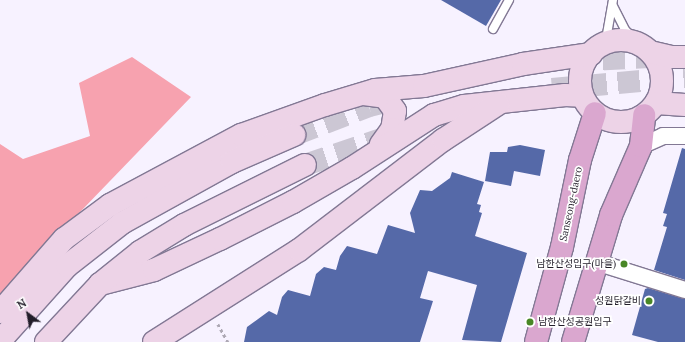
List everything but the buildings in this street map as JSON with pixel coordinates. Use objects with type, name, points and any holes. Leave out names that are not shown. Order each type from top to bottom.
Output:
[{"type":"main road","points":[[0,312],[64,240],[110,205],[241,135],[375,90],[424,86],[523,64],[596,50],[623,40],[647,50],[671,57],[685,57]]},
{"type":"main road","points":[[589,105],[581,74],[596,50]]},
{"type":"main road","points":[[573,342],[611,215],[641,146],[650,109],[661,90],[662,76],[658,63],[647,50]]},
{"type":"main road","points":[[362,94],[385,98],[395,111],[392,129],[376,150]]},
{"type":"main road","points":[[100,284],[154,270],[220,239],[293,202],[434,115],[464,106],[565,95],[589,105],[606,120],[619,122],[632,121],[650,109],[685,105]]},
{"type":"main road","points":[[154,342],[299,250],[443,140],[503,101]]},
{"type":"main road","name":"Sanseong-daero","points":[[536,342],[562,247],[580,160],[589,105]]},
{"type":"main road","points":[[0,341],[67,266],[122,223],[232,162],[294,135]]},
{"type":"main road","points":[[46,342],[100,284],[140,252],[184,225],[305,165]]},
{"type":"street","points":[[641,146],[663,136],[685,136]]},
{"type":"street","points":[[596,262],[685,290]]},
{"type":"lane","points":[[493,29],[509,0]]},
{"type":"lane","points":[[596,50],[607,34],[613,3]]},
{"type":"lane","points":[[613,3],[626,31],[647,50]]},
{"type":"path","points":[[217,323],[228,342]]},
{"type":"shaded area","points":[[132,57],[191,97],[0,295],[0,144],[23,159],[90,136],[79,83]]},
{"type":"tunnel","points":[[570,61],[670,56]]},
{"type":"tunnel","points":[[552,89],[685,77]]},
{"type":"tunnel","points":[[294,135],[369,106],[398,99]]},
{"type":"tunnel","points":[[305,165],[399,133]]},
{"type":"place","name":"남한산성입구(마을)","points":[[624,264]]},
{"type":"place","name":"성원닭갈비","points":[[649,301]]},
{"type":"place","name":"남한산성공원입구","points":[[530,322]]}]
